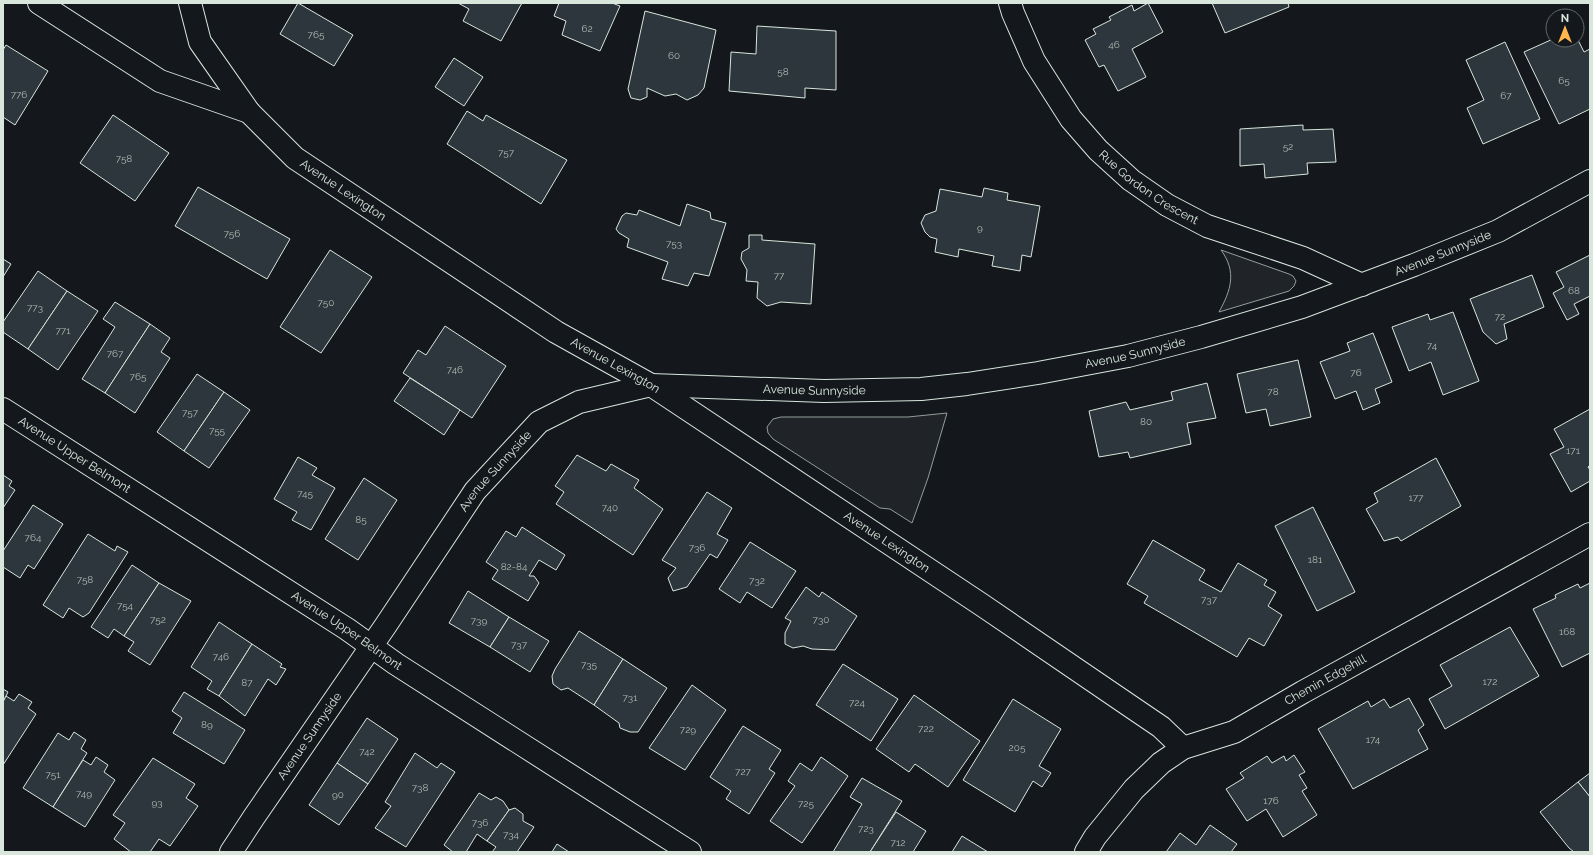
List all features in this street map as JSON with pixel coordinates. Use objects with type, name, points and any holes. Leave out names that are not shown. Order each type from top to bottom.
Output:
[{"type":"street","name":"Avenue Lexington","points":[[39,3],[160,81],[249,112],[295,158],[556,332],[651,385],[982,605],[1161,727],[1183,748]]},
{"type":"street","points":[[190,3],[200,42],[249,112]]},
{"type":"street","name":"Rue Gordon Crescent","points":[[1010,3],[1034,61],[1071,119],[1098,150],[1131,180],[1167,205],[1207,226],[1303,258],[1362,285]]},
{"type":"street","name":"Avenue Sunnyside","points":[[231,852],[475,491],[539,422],[579,402],[651,385],[824,392],[921,389],[1038,373],[1128,356],[1201,337],[1302,307],[1362,285],[1498,231],[1590,181]]},
{"type":"street","name":"Avenue Upper Belmont","points":[[3,409],[340,625],[396,664],[690,852]]},
{"type":"street","name":"Chemin Edgehill","points":[[1086,852],[1134,789],[1161,763],[1183,748],[1234,732],[1303,692],[1590,534]]},
{"type":"shaded area","points":[[1221,250],[1289,274],[1293,276],[1296,281],[1294,286],[1289,291],[1219,312],[1227,296],[1231,273],[1226,258]]},
{"type":"shaded area","points":[[947,413],[928,478],[912,523],[890,509],[880,508],[773,439],[768,433],[767,427],[773,419],[781,417],[908,417]]},
{"type":"building","points":[[298,3],[353,35],[334,66],[280,34]]},
{"type":"building","points":[[458,3],[522,3],[501,41],[463,21],[469,9]]},
{"type":"building","points":[[559,3],[612,3],[620,6],[600,51],[562,35],[566,21],[554,16]]},
{"type":"building","points":[[1148,3],[1163,32],[1132,49],[1146,77],[1118,91],[1104,65],[1099,67],[1085,40],[1096,34],[1093,29],[1111,20],[1109,17],[1132,5],[1134,11]]},
{"type":"building","points":[[1212,3],[1288,3],[1289,7],[1225,33]]},
{"type":"building","points":[[645,11],[716,30],[704,88],[698,95],[687,100],[676,94],[665,96],[647,88],[647,97],[640,100],[631,98],[628,89]]},
{"type":"building","points":[[757,26],[836,31],[836,90],[805,88],[805,98],[729,91],[731,52],[756,54]]},
{"type":"building","points":[[1505,42],[1540,119],[1483,144],[1467,108],[1484,100],[1466,60]]},
{"type":"building","points":[[1545,43],[1545,48],[1582,48],[1584,52],[1590,49],[1590,109],[1559,124],[1524,52]]},
{"type":"building","points":[[6,45],[48,71],[15,125],[3,117],[3,50]]},
{"type":"building","points":[[454,58],[483,77],[464,106],[435,87]]},
{"type":"building","points":[[467,111],[483,121],[486,115],[567,160],[541,204],[447,144]]},
{"type":"building","points":[[113,115],[169,153],[135,201],[80,163]]},
{"type":"building","points":[[1303,125],[1303,130],[1333,129],[1336,162],[1307,163],[1308,174],[1265,178],[1264,164],[1240,166],[1240,129]]},
{"type":"building","points":[[198,187],[290,239],[267,279],[175,226]]},
{"type":"building","points":[[984,188],[1008,193],[1007,200],[1040,206],[1031,257],[1022,255],[1020,271],[992,266],[994,256],[959,249],[958,257],[935,252],[937,239],[930,237],[925,232],[921,223],[925,215],[936,211],[940,189],[982,197]]},
{"type":"building","points":[[687,204],[710,212],[711,219],[726,223],[709,276],[694,273],[688,286],[662,279],[668,262],[627,247],[629,239],[619,233],[616,229],[622,216],[626,213],[637,215],[639,210],[680,226]]},
{"type":"building","points":[[749,235],[762,235],[762,240],[815,244],[811,304],[781,302],[767,306],[757,298],[758,282],[746,281],[747,270],[741,259],[742,252],[749,248]]},
{"type":"building","points":[[330,250],[372,277],[321,353],[280,327]]},
{"type":"building","points":[[1590,255],[1590,296],[1574,304],[1579,314],[1567,320],[1553,293],[1564,287],[1556,272]]},
{"type":"building","points":[[3,259],[11,264],[3,277]]},
{"type":"building","points":[[38,271],[67,291],[28,349],[3,332],[3,322]]},
{"type":"building","points":[[1532,275],[1544,307],[1504,324],[1507,339],[1496,344],[1483,332],[1470,299]]},
{"type":"building","points":[[67,291],[98,311],[58,370],[28,349]]},
{"type":"building","points":[[115,302],[150,324],[105,393],[82,379],[115,327],[103,319]]},
{"type":"building","points":[[1453,312],[1479,381],[1443,395],[1431,362],[1409,371],[1392,327],[1428,314],[1430,320]]},
{"type":"building","points":[[150,324],[170,338],[161,352],[170,358],[135,413],[105,393]]},
{"type":"building","points":[[445,326],[506,366],[472,418],[403,373],[418,350],[426,355]]},
{"type":"building","points":[[1373,333],[1392,382],[1375,389],[1380,403],[1363,410],[1356,391],[1335,399],[1320,362],[1350,351],[1347,343]]},
{"type":"building","points":[[1298,360],[1311,417],[1270,426],[1266,409],[1246,413],[1237,374]]},
{"type":"building","points":[[197,374],[224,392],[184,451],[157,432]]},
{"type":"building","points":[[410,378],[460,410],[444,435],[394,401]]},
{"type":"building","points":[[1207,383],[1216,418],[1187,423],[1191,444],[1130,458],[1128,452],[1099,457],[1089,411],[1126,402],[1130,410],[1173,400],[1171,392]]},
{"type":"building","points":[[224,392],[250,410],[209,468],[184,451]]},
{"type":"building","points":[[1590,409],[1590,465],[1588,467],[1590,470],[1590,481],[1571,492],[1550,454],[1564,447],[1554,429]]},
{"type":"building","points":[[577,455],[606,471],[611,464],[639,480],[634,488],[663,509],[633,555],[556,504],[564,492],[555,486]]},
{"type":"building","points":[[298,457],[317,468],[312,475],[335,488],[311,530],[292,520],[297,512],[274,499]]},
{"type":"building","points":[[1436,458],[1461,506],[1401,541],[1398,537],[1384,541],[1366,509],[1378,502],[1374,493]]},
{"type":"building","points":[[3,475],[12,481],[9,486],[15,490],[3,508]]},
{"type":"building","points":[[364,478],[397,500],[358,560],[325,539]]},
{"type":"building","points":[[707,492],[732,508],[717,534],[728,540],[717,558],[710,554],[687,587],[673,591],[668,578],[676,568],[662,560]]},
{"type":"building","points":[[33,505],[63,524],[34,569],[28,565],[20,578],[3,567],[3,551]]},
{"type":"building","points":[[1313,507],[1355,592],[1317,611],[1275,526]]},
{"type":"building","points":[[522,527],[565,555],[556,570],[539,560],[529,576],[534,576],[539,583],[528,601],[492,579],[498,570],[486,562],[506,531],[516,537]]},
{"type":"building","points":[[88,534],[115,551],[117,546],[128,552],[89,613],[83,617],[69,608],[63,618],[43,605]]},
{"type":"building","points":[[1153,540],[1205,570],[1199,580],[1221,592],[1238,563],[1267,580],[1264,585],[1276,592],[1268,606],[1282,615],[1264,646],[1249,638],[1237,657],[1144,603],[1148,596],[1127,584]]},
{"type":"building","points":[[750,542],[796,571],[772,608],[747,592],[740,603],[719,589]]},
{"type":"building","points":[[132,565],[159,583],[124,636],[114,629],[108,638],[91,627]]},
{"type":"building","points":[[159,583],[191,601],[150,665],[128,651],[134,642],[124,636]]},
{"type":"building","points":[[1590,583],[1590,653],[1562,667],[1533,609],[1556,598],[1555,595],[1578,584],[1580,588]]},
{"type":"building","points":[[806,587],[819,597],[822,592],[857,616],[835,650],[812,649],[803,646],[793,648],[785,644],[785,633],[791,621],[785,618]]},
{"type":"building","points":[[468,591],[509,617],[490,647],[449,623]]},
{"type":"building","points":[[509,617],[549,641],[530,672],[490,647]]},
{"type":"building","points":[[219,622],[252,644],[219,696],[207,689],[212,681],[191,667]]},
{"type":"building","points":[[1510,627],[1539,676],[1445,729],[1429,699],[1452,686],[1440,665]]},
{"type":"building","points":[[579,631],[623,659],[594,705],[568,688],[561,690],[553,684],[552,676],[555,669]]},
{"type":"building","points":[[252,644],[282,664],[280,667],[286,669],[276,685],[268,679],[245,716],[219,696]]},
{"type":"building","points":[[623,659],[667,688],[638,732],[630,732],[620,728],[619,723],[594,705]]},
{"type":"building","points":[[843,664],[898,699],[871,741],[816,705]]},
{"type":"building","points":[[692,685],[726,710],[685,770],[649,748]]},
{"type":"building","points":[[3,689],[8,692],[3,702]]},
{"type":"building","points":[[184,692],[245,730],[224,764],[173,733],[182,718],[172,711]]},
{"type":"building","points":[[19,694],[32,702],[28,708],[36,714],[3,765],[3,702],[6,696],[14,701]]},
{"type":"building","points":[[914,695],[980,741],[948,787],[915,764],[909,772],[876,749]]},
{"type":"building","points":[[1409,698],[1424,725],[1418,730],[1428,749],[1353,789],[1318,729],[1368,701],[1371,707],[1384,699],[1390,708]]},
{"type":"building","points":[[1013,699],[1061,729],[1039,766],[1051,773],[1042,787],[1033,781],[1015,812],[963,780]]},
{"type":"building","points":[[367,718],[398,739],[368,784],[337,763]]},
{"type":"building","points":[[743,726],[781,750],[769,769],[775,773],[749,814],[726,799],[731,791],[710,777]]},
{"type":"building","points":[[74,732],[86,740],[81,749],[87,753],[53,807],[23,788],[58,733],[69,740]]},
{"type":"building","points":[[415,753],[437,768],[441,763],[455,772],[406,847],[375,828],[391,806],[385,802]]},
{"type":"building","points":[[1294,755],[1305,772],[1299,775],[1307,788],[1302,791],[1317,815],[1283,837],[1266,809],[1247,821],[1226,789],[1244,778],[1240,773],[1267,756],[1272,763],[1284,756],[1286,761]]},
{"type":"building","points":[[96,757],[108,765],[104,772],[115,780],[85,827],[53,807],[83,760],[91,765]]},
{"type":"building","points":[[821,757],[848,776],[802,843],[770,821],[795,786],[788,781],[800,763],[812,771]]},
{"type":"building","points":[[153,758],[195,784],[186,798],[198,806],[170,846],[159,839],[150,852],[131,852],[114,839],[125,823],[113,815]]},
{"type":"building","points":[[337,763],[368,784],[339,825],[309,805]]},
{"type":"building","points":[[1590,773],[1590,797],[1578,782]]},
{"type":"building","points":[[862,778],[902,801],[870,852],[833,852],[862,804],[850,797]]},
{"type":"building","points":[[1578,782],[1590,797],[1590,852],[1574,852],[1569,848],[1540,812]]},
{"type":"building","points":[[479,793],[491,800],[496,797],[503,801],[509,810],[487,841],[477,834],[466,852],[453,852],[444,845]]},
{"type":"building","points":[[515,808],[523,814],[523,821],[534,827],[517,852],[492,852],[496,847],[487,841],[509,810]]},
{"type":"building","points":[[896,812],[926,831],[913,852],[870,852]]},
{"type":"building","points":[[1210,825],[1237,844],[1231,852],[1166,852],[1180,833],[1196,845]]},
{"type":"building","points":[[962,836],[988,852],[952,852]]},
{"type":"building","points":[[557,844],[569,852],[552,852]]}]
